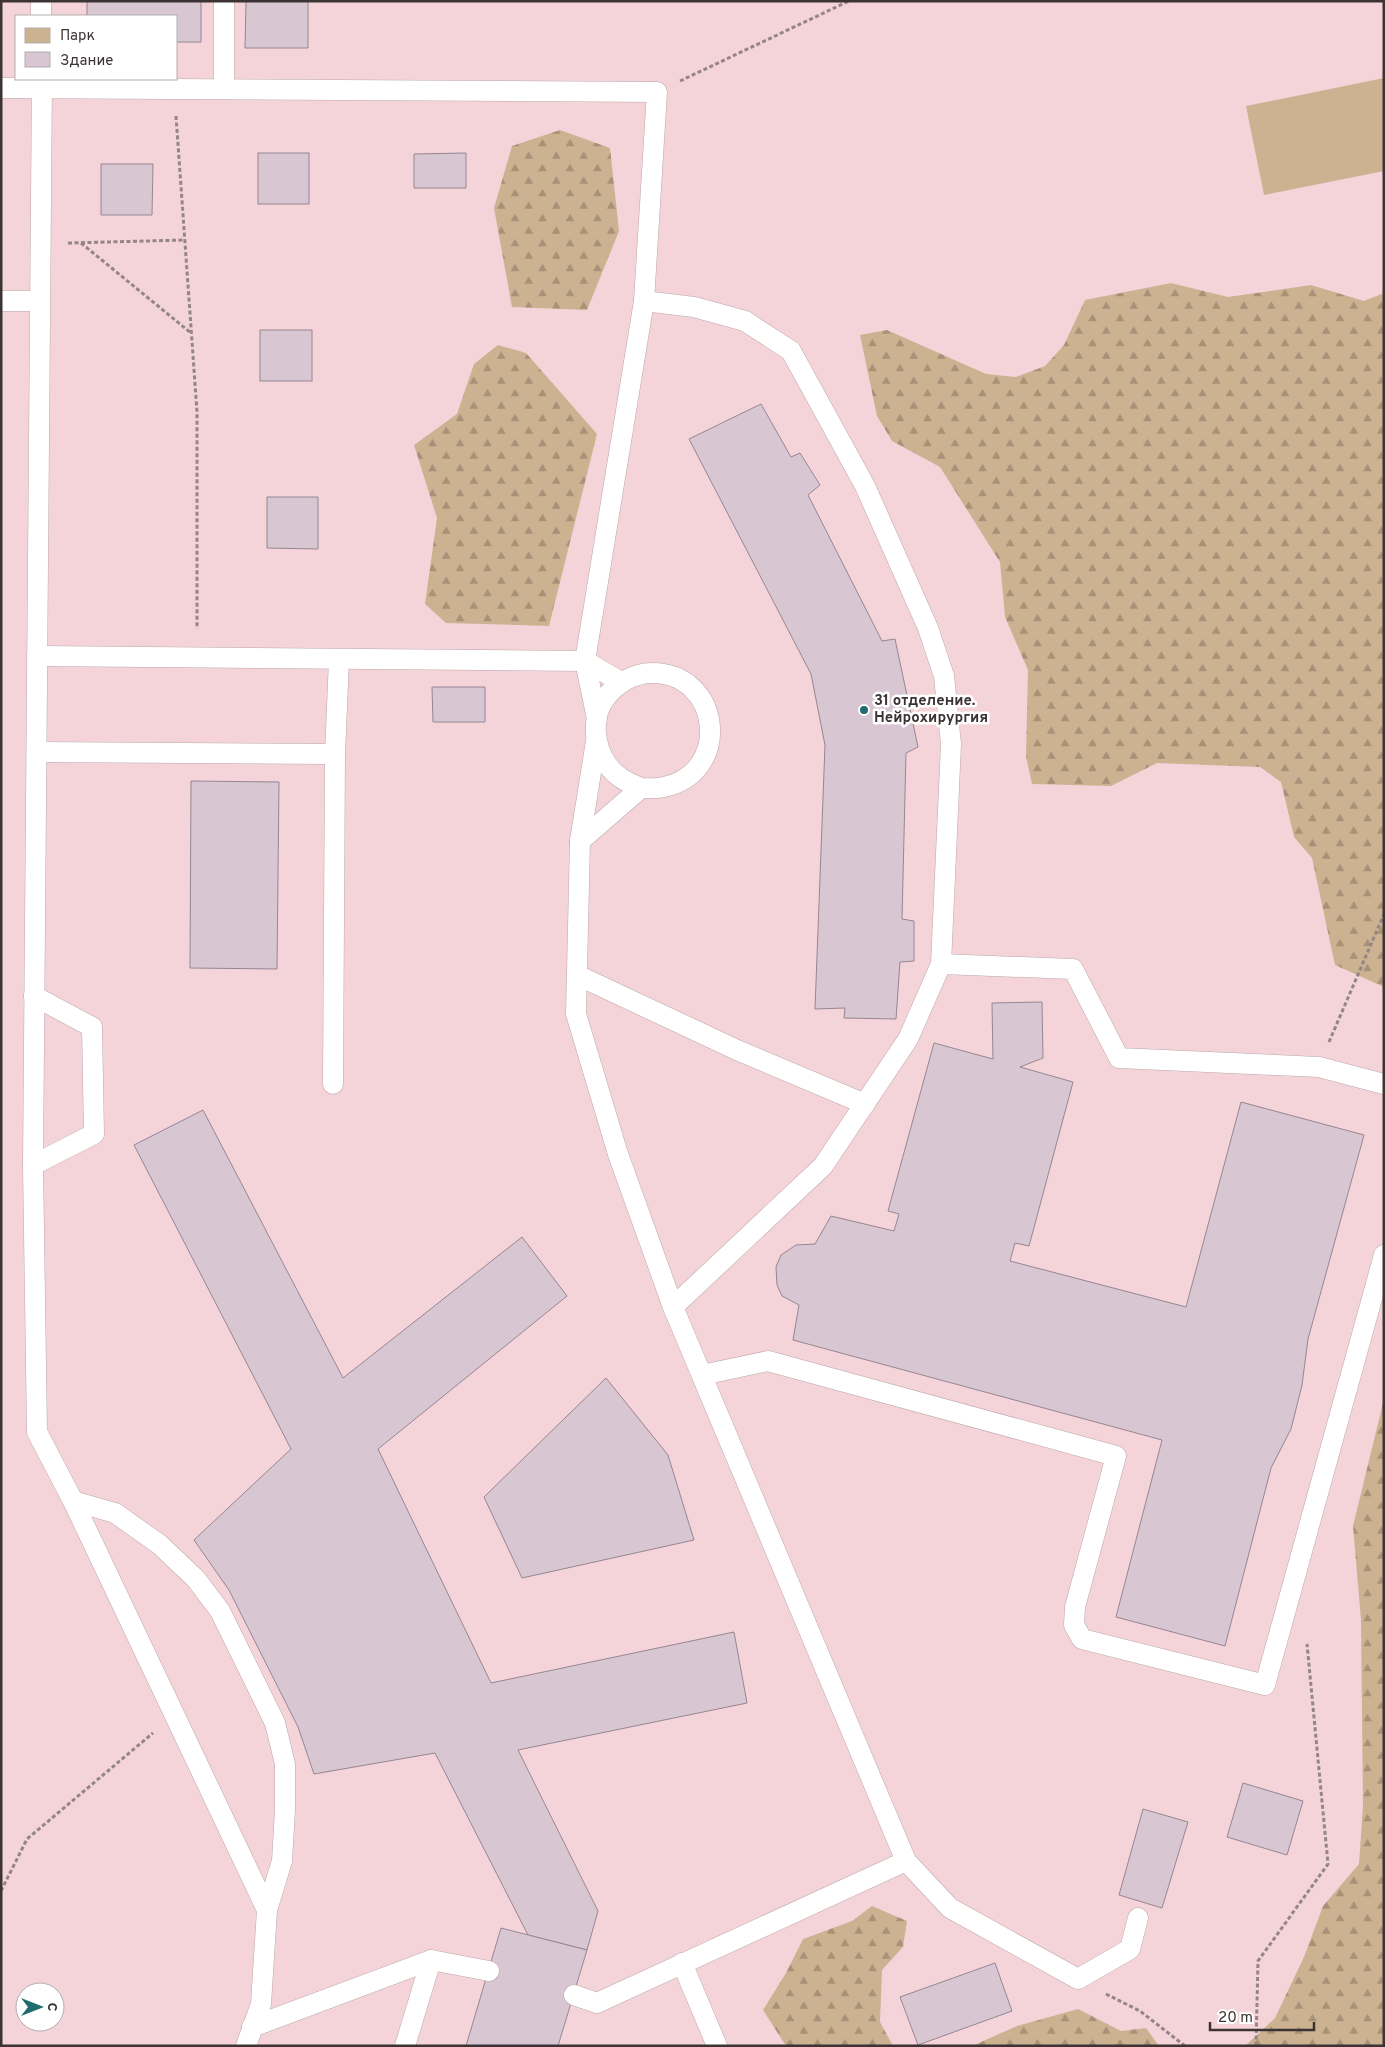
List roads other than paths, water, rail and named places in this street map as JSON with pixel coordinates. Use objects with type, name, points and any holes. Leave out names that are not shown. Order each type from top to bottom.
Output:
[{"type":"lane","points":[[41,1],[41,15]]},
{"type":"lane","points":[[224,1],[224,89]]},
{"type":"lane","points":[[42,83],[33,1165],[36,1432],[73,1501],[267,1910]]},
{"type":"lane","points":[[1,88],[42,83],[224,89],[657,92],[644,301],[585,661],[596,719],[596,742],[580,841],[576,1014],[618,1154],[673,1307],[906,1861],[950,1908],[1078,1979],[1130,1948],[1138,1918]]},
{"type":"lane","points":[[1,301],[40,301]]},
{"type":"lane","points":[[644,301],[694,306],[745,321],[790,351],[869,495],[928,628],[944,676],[951,744],[941,964],[908,1039],[823,1166],[673,1307]]},
{"type":"lane","points":[[37,656],[585,661],[621,682]]},
{"type":"lane","points":[[333,1084],[335,754],[339,658]]},
{"type":"lane","points":[[596,719],[605,698],[621,682],[642,673],[665,673],[686,682],[702,698],[710,720],[710,742],[701,763],[685,779],[664,788],[641,788],[621,778],[605,762],[596,742]]},
{"type":"lane","points":[[36,752],[335,754]]},
{"type":"lane","points":[[580,841],[641,788]]},
{"type":"lane","points":[[941,964],[1073,969],[1119,1058],[1319,1067],[1384,1084]]},
{"type":"lane","points":[[577,975],[737,1050],[865,1104]]},
{"type":"lane","points":[[33,1165],[94,1134],[92,1027],[34,996]]},
{"type":"lane","points":[[702,1376],[768,1361],[1116,1456],[1075,1607],[1074,1625],[1082,1639],[1265,1685],[1384,1255]]},
{"type":"lane","points":[[73,1501],[115,1513],[159,1544],[196,1579],[220,1611],[275,1723],[285,1764],[282,1861],[267,1910],[261,2004],[246,2046]]},
{"type":"lane","points":[[574,1994],[597,2003],[906,1861]]},
{"type":"lane","points":[[252,2027],[431,1960],[489,1971]]},
{"type":"lane","points":[[405,2046],[431,1960]]},
{"type":"lane","points":[[682,1963],[717,2046]]},
{"type":"place","name":"31 отделение. Нейрохирургия","points":[[864,710]]}]
